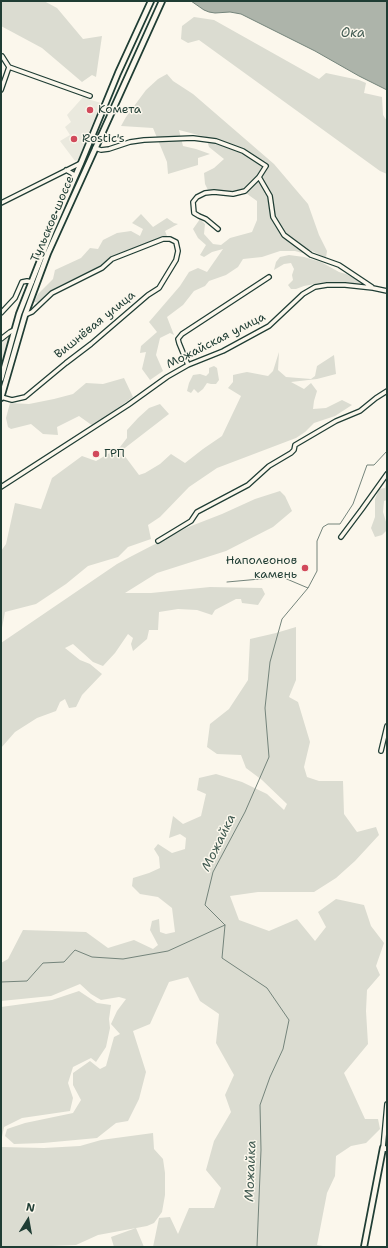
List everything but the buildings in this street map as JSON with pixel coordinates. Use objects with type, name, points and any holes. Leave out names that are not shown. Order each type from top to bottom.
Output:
[{"type":"main road","name":"Тульское шоссе","points":[[1,379],[19,314],[52,230],[118,73],[151,1]]},
{"type":"main road","name":"Тульское шоссе","points":[[1,398],[25,315],[48,253],[162,1]]},
{"type":"main road","points":[[364,1247],[385,1149]]},
{"type":"street","points":[[1,56],[9,67],[90,96]]},
{"type":"street","points":[[1,90],[9,67]]},
{"type":"street","points":[[95,148],[101,150],[109,149],[130,142],[144,140],[193,138],[216,141],[244,151],[266,166],[259,177],[245,191],[233,194],[214,192],[205,193],[197,197],[193,202],[194,212],[218,228]]},
{"type":"street","points":[[1,203],[81,163]]},
{"type":"street","points":[[66,170],[73,174],[74,179]]},
{"type":"street","points":[[259,177],[270,196],[273,217],[284,235],[311,255],[339,265],[373,288]]},
{"type":"street","name":"Вишнёвая улица","points":[[1,398],[12,400],[25,397],[66,362],[91,344],[148,295],[159,288],[176,260],[178,250],[176,242],[170,239],[163,239],[112,259],[102,268],[52,293],[32,312],[25,315]]},
{"type":"street","points":[[188,365],[178,339],[182,334],[269,277]]},
{"type":"street","points":[[1,313],[15,298],[22,282],[27,280],[32,282]]},
{"type":"street","name":"Можайская улица","points":[[1,487],[128,405],[167,377],[188,365],[223,351],[269,326],[303,294],[315,287],[345,285],[387,291]]},
{"type":"street","points":[[1,339],[14,330]]},
{"type":"street","points":[[158,541],[191,521],[198,512],[248,485],[269,466],[291,453],[295,446],[336,421],[360,411],[387,391]]},
{"type":"street","points":[[341,537],[387,474]]},
{"type":"street","points":[[381,751],[387,726]]},
{"type":"street","points":[[385,1149],[387,1104]]},
{"type":"shaded area","points":[[1,1],[44,1],[57,8],[83,39],[102,36],[96,77],[92,75],[82,82],[42,48],[1,26]]},
{"type":"shaded area","points":[[194,17],[214,20],[319,79],[326,73],[359,80],[366,83],[364,93],[382,97],[383,115],[387,121],[387,174],[380,171],[199,40],[188,43],[181,39],[182,26]]},
{"type":"shaded area","points":[[167,74],[173,81],[193,94],[274,164],[308,204],[319,235],[327,251],[326,258],[310,250],[302,253],[295,251],[280,251],[262,257],[243,259],[238,267],[226,275],[209,281],[205,286],[194,291],[183,305],[167,317],[174,335],[170,333],[160,338],[156,355],[163,371],[150,380],[142,369],[146,352],[140,353],[141,346],[157,332],[149,322],[180,286],[189,272],[198,268],[207,272],[223,249],[212,252],[204,257],[200,255],[206,245],[198,238],[193,229],[200,219],[205,224],[204,234],[213,244],[221,245],[230,238],[252,232],[257,220],[257,201],[243,191],[230,193],[209,192],[205,184],[204,173],[214,168],[224,159],[209,147],[206,137],[179,130],[183,146],[210,154],[198,158],[198,165],[168,174],[167,162],[153,128],[121,126],[146,90],[158,79]]},
{"type":"shaded area","points":[[84,96],[101,103],[78,160],[75,161],[60,141],[70,135],[65,127],[71,122],[67,115]]},
{"type":"shaded area","points":[[141,214],[153,227],[167,218],[178,224],[165,231],[167,236],[112,257],[100,267],[59,286],[39,303],[34,302],[38,294],[53,279],[55,270],[81,258],[90,248],[98,249],[103,240],[117,233],[131,231],[140,236],[143,229],[132,223]]},
{"type":"shaded area","points":[[289,255],[304,257],[321,262],[358,280],[362,284],[325,282],[291,289],[288,285],[293,280],[292,275],[294,269],[291,263],[284,264],[274,270],[276,262],[280,257]]},
{"type":"shaded area","points":[[11,332],[1,371],[1,340]]},
{"type":"shaded area","points":[[279,352],[278,370],[286,377],[311,379],[315,376],[317,366],[334,355],[336,374],[317,379],[291,382],[304,389],[311,383],[317,391],[313,409],[326,408],[342,400],[352,405],[335,416],[314,423],[296,438],[217,468],[189,487],[160,517],[148,525],[151,539],[128,547],[118,557],[88,566],[66,584],[36,604],[5,612],[1,633],[1,551],[6,544],[15,503],[41,509],[52,478],[82,456],[96,461],[120,447],[127,438],[127,430],[138,418],[149,408],[160,404],[169,414],[121,451],[139,475],[160,464],[171,454],[185,463],[222,436],[241,396],[228,388],[233,382],[233,375],[247,372],[268,376],[273,371]]},
{"type":"shaded area","points":[[214,366],[217,368],[219,380],[216,384],[207,383],[198,393],[194,389],[191,393],[187,391],[193,375],[200,374],[206,376],[209,373],[209,368]]},
{"type":"shaded area","points":[[124,378],[133,397],[93,426],[79,416],[57,427],[58,435],[43,434],[31,424],[11,429],[8,427],[6,418],[10,403],[29,404],[54,399],[73,394],[86,383],[103,384]]},
{"type":"shaded area","points":[[387,477],[387,500],[384,501],[383,512],[387,530],[382,535],[375,537],[371,528],[375,517],[375,499],[379,489],[385,488]]},
{"type":"shaded area","points":[[280,491],[285,496],[292,511],[273,527],[226,551],[157,573],[125,593],[151,593],[210,587],[262,588],[265,594],[258,605],[242,603],[241,599],[236,599],[215,610],[212,615],[197,610],[178,609],[159,612],[158,630],[149,630],[147,639],[133,651],[131,644],[133,638],[128,634],[115,653],[103,666],[93,662],[73,644],[65,648],[80,660],[90,664],[102,674],[82,695],[76,707],[69,708],[65,699],[60,702],[56,711],[37,718],[15,732],[1,748],[1,643],[117,564],[186,528],[255,499]]},
{"type":"shaded area","points":[[296,627],[296,680],[289,697],[298,702],[310,742],[304,767],[307,777],[319,781],[343,781],[344,814],[357,832],[376,827],[379,835],[355,861],[336,878],[314,892],[258,892],[230,896],[239,920],[269,931],[297,919],[315,941],[326,927],[318,912],[336,899],[364,905],[371,926],[384,943],[376,966],[380,975],[367,990],[366,1011],[368,1044],[344,1073],[365,1119],[378,1119],[380,1129],[366,1143],[351,1146],[336,1156],[335,1176],[327,1193],[317,1245],[329,1247],[153,1247],[159,1218],[170,1217],[178,1234],[189,1208],[214,1208],[221,1188],[206,1170],[214,1141],[231,1112],[225,1095],[234,1075],[216,1043],[219,1014],[200,1001],[188,977],[169,982],[150,1024],[133,1031],[146,1072],[139,1099],[128,1121],[116,1123],[97,1138],[14,1144],[5,1136],[7,1129],[25,1123],[73,1113],[81,1100],[73,1085],[73,1073],[90,1061],[100,1069],[106,1066],[114,1037],[120,1034],[111,1024],[117,1011],[126,999],[119,997],[101,1000],[91,994],[80,984],[51,996],[1,1001],[1,963],[8,959],[23,930],[86,932],[108,948],[134,940],[153,949],[158,945],[150,930],[152,921],[159,919],[160,932],[166,934],[175,932],[172,908],[158,897],[140,894],[132,886],[133,878],[160,868],[159,857],[154,849],[158,844],[172,853],[185,849],[186,838],[180,834],[169,838],[173,816],[183,824],[201,816],[206,794],[197,790],[199,778],[216,774],[242,782],[267,794],[284,810],[287,804],[262,780],[246,768],[241,755],[217,754],[207,747],[210,724],[229,709],[248,680],[250,639]]},
{"type":"shaded area","points":[[79,991],[97,1003],[111,1005],[109,1019],[110,1028],[106,1047],[96,1062],[91,1058],[73,1067],[68,1083],[73,1098],[70,1111],[22,1118],[4,1127],[1,1137],[1,1007],[52,1000]]},
{"type":"shaded area","points":[[153,1133],[154,1149],[163,1159],[165,1173],[165,1195],[162,1212],[154,1223],[147,1226],[98,1235],[76,1245],[1,1247],[1,1147],[44,1148],[80,1146],[101,1140]]},
{"type":"shaded area","points":[[136,1228],[144,1247],[114,1247],[111,1237]]},
{"type":"water","name":"Ока","points":[[191,1],[387,1],[387,90],[315,51],[241,14],[230,12],[209,12]]},
{"type":"waterway","points":[[227,582],[282,577],[308,588],[317,571],[317,541],[323,527],[328,524],[340,524],[353,504],[367,465],[374,465],[387,451]]},
{"type":"waterway","name":"Можайка","points":[[257,1247],[261,1150],[260,1105],[270,1077],[283,1049],[289,1020],[267,988],[222,958],[225,925],[205,905],[213,872],[245,812],[269,757],[265,708],[270,662],[282,619],[308,588]]},
{"type":"waterway","points":[[1,982],[27,981],[43,963],[64,962],[75,950],[92,957],[123,959],[168,951],[225,925]]},
{"type":"place","name":"Комета","points":[[90,110]]},
{"type":"place","name":"Rostic's","points":[[74,139]]},
{"type":"place","name":"ГРП","points":[[96,454]]},
{"type":"place","name":"Наполеонов камень","points":[[305,568]]}]
